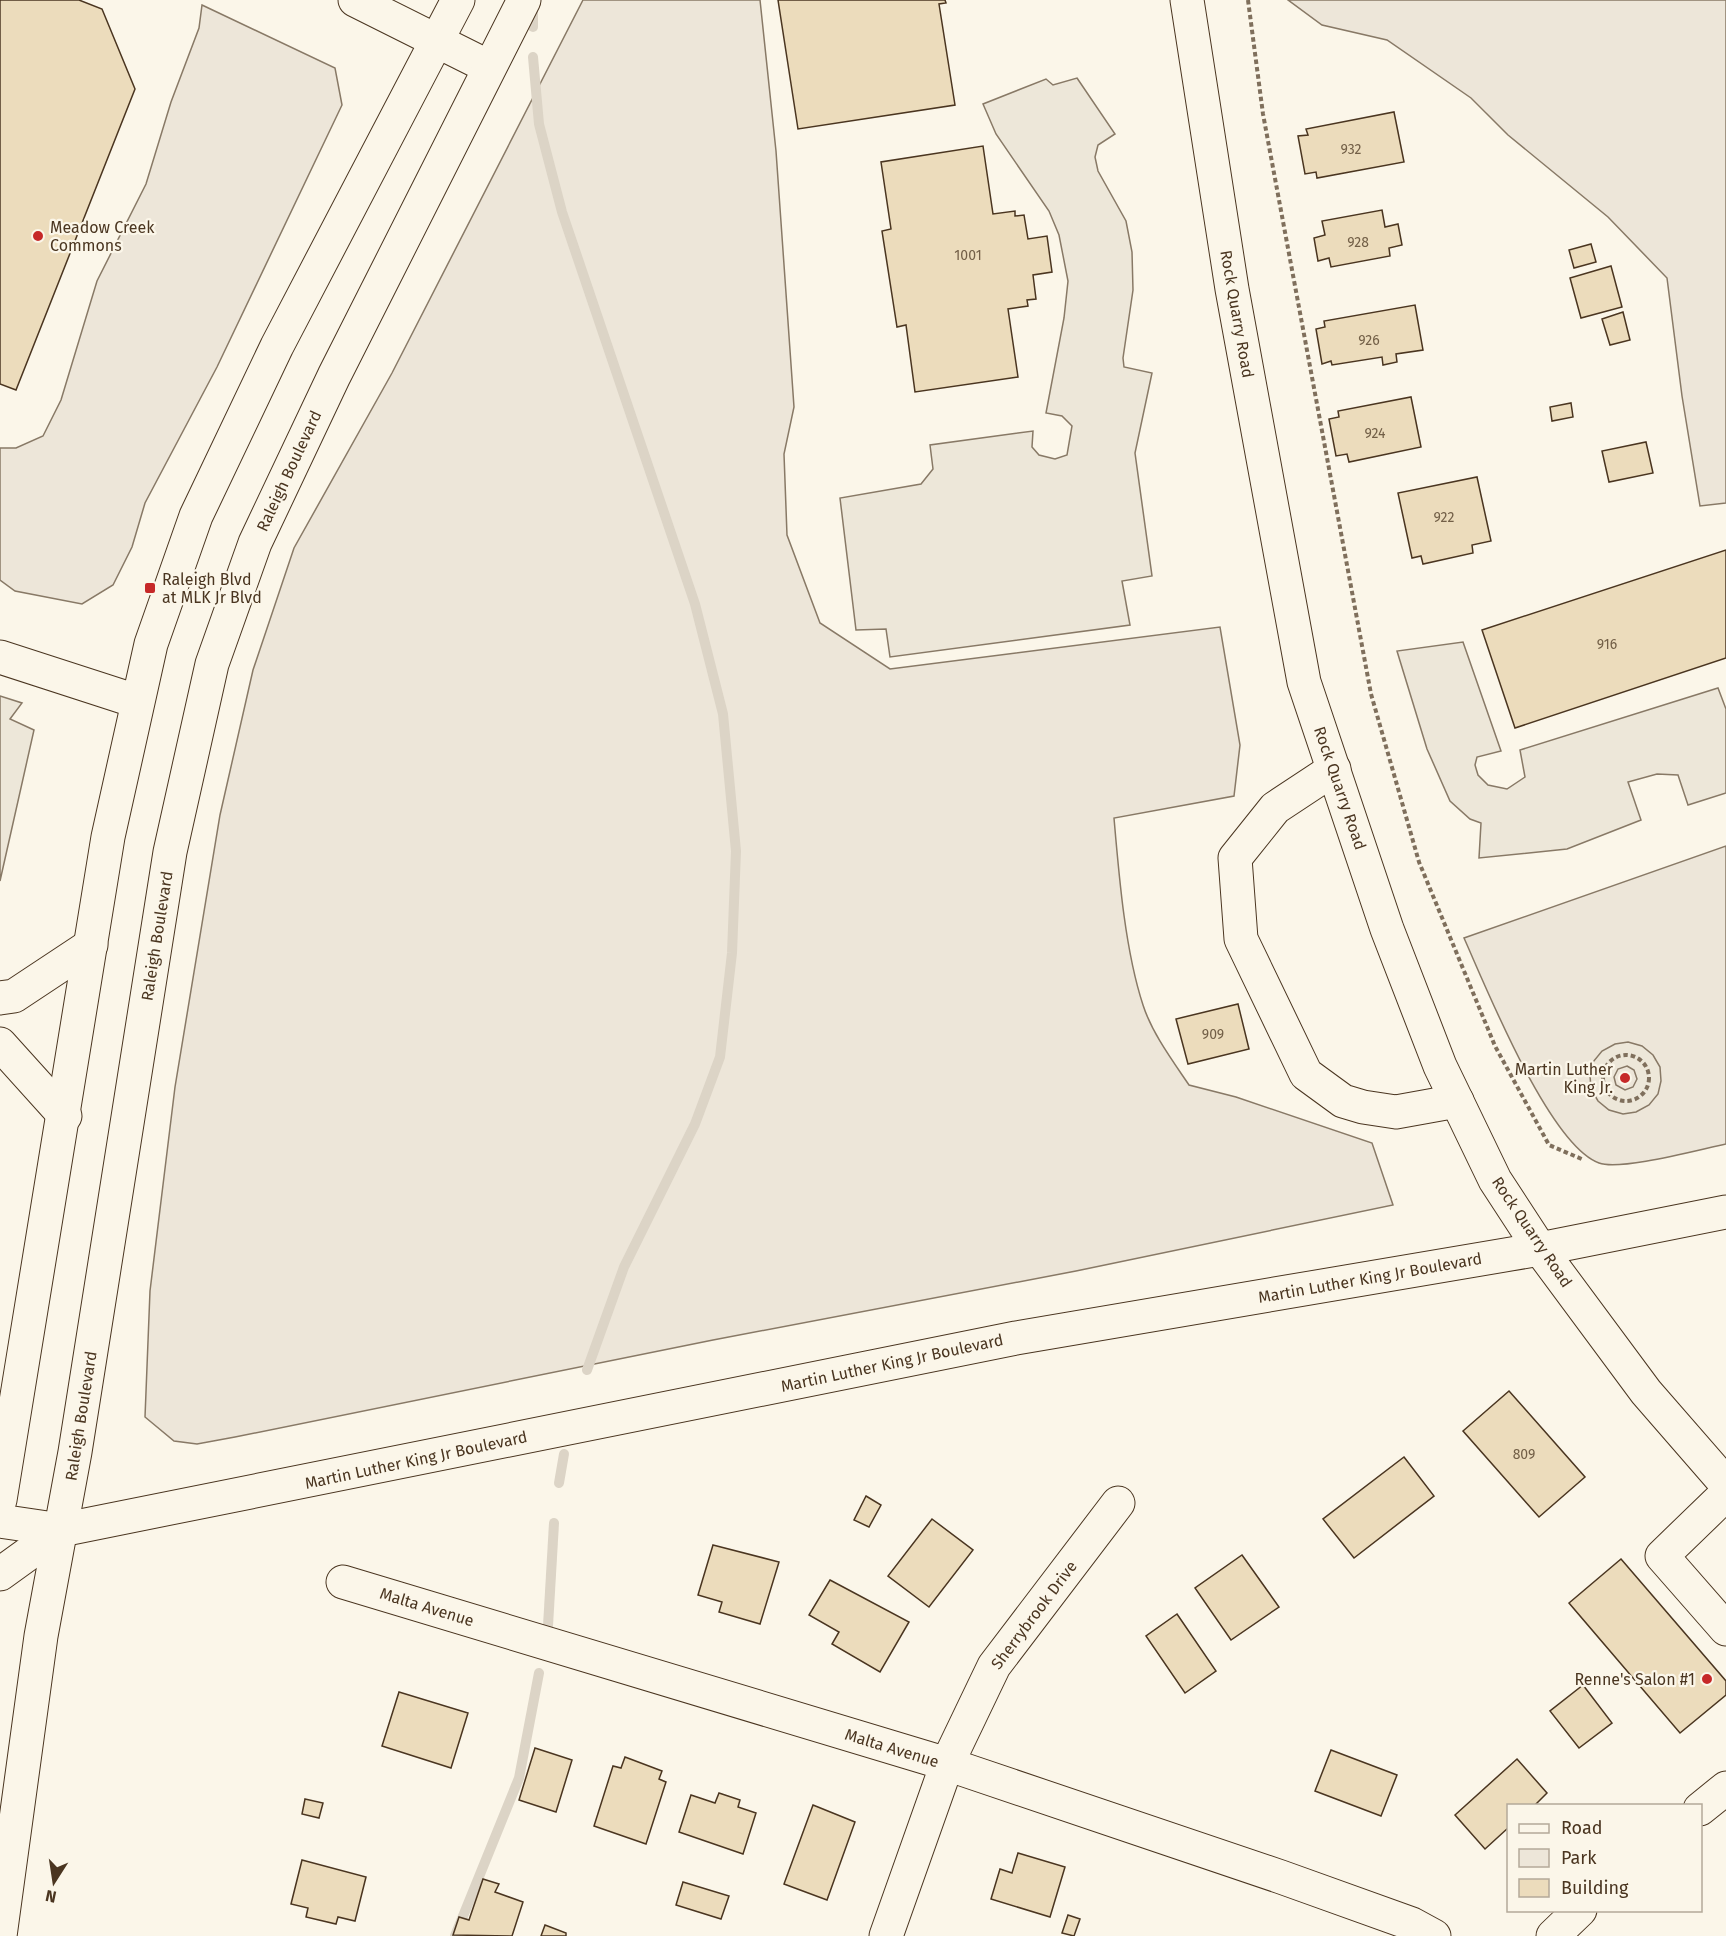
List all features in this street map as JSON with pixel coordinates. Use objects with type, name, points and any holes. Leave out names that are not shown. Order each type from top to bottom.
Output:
[{"type":"main road","points":[[355,0],[489,67]]},
{"type":"main road","points":[[0,1500],[65,1116],[108,837],[136,701],[151,644],[196,516],[277,346],[458,0]]},
{"type":"main road","name":"Raleigh Boulevard","points":[[0,1936],[41,1636],[61,1530],[170,852],[212,664],[255,543],[334,375],[524,0]]},
{"type":"main road","name":"Rock Quarry Road","points":[[1187,0],[1232,289],[1302,670],[1387,929],[1440,1066],[1495,1180],[1540,1249],[1646,1392],[1726,1484]]},
{"type":"main road","points":[[0,657],[136,701]]},
{"type":"main road","points":[[1334,769],[1275,808],[1235,858],[1241,939],[1306,1074],[1343,1101],[1363,1107],[1396,1112],[1457,1101]]},
{"type":"main road","points":[[0,998],[14,996],[91,945]]},
{"type":"main road","points":[[0,1044],[65,1116]]},
{"type":"main road","name":"Martin Luther King Jr Boulevard","points":[[0,1521],[61,1530],[1016,1338],[1540,1249],[1726,1212]]},
{"type":"main road","points":[[1726,1494],[1662,1556],[1726,1629]]},
{"type":"main road","name":"Sherrybrook Drive","points":[[886,1936],[947,1764],[994,1666],[1118,1503]]},
{"type":"main road","name":"Martin Luther King Jr Boulevard","points":[[0,1574],[61,1530]]},
{"type":"main road","name":"Malta Avenue","points":[[343,1582],[947,1764],[1281,1877],[1412,1924],[1434,1936]]},
{"type":"main road","points":[[1702,1808],[1726,1788]]},
{"type":"main road","points":[[1553,1936],[1579,1912]]},
{"type":"path","points":[[1248,0],[1263,114],[1371,694],[1432,895],[1495,1046],[1549,1145],[1584,1160]]},
{"type":"path","points":[[1618,1056],[1636,1057],[1644,1062],[1648,1071],[1647,1089],[1633,1101],[1624,1102],[1615,1099],[1607,1093],[1603,1085],[1604,1067],[1618,1056]]},
{"type":"green space","points":[[583,0],[760,0],[776,151],[794,407],[784,454],[787,535],[820,623],[890,669],[1220,627],[1240,745],[1234,796],[1114,818],[1127,937],[1143,1005],[1157,1036],[1189,1085],[1236,1097],[1372,1143],[1393,1205],[1076,1271],[713,1340],[235,1437],[197,1444],[174,1441],[145,1417],[150,1291],[175,1087],[220,815],[253,670],[294,548],[392,373]]},
{"type":"green space","points":[[1288,0],[1726,0],[1726,503],[1700,506],[1682,396],[1667,278],[1608,217],[1508,135],[1471,98],[1387,40],[1322,25]]},
{"type":"green space","points":[[202,5],[335,68],[342,105],[217,367],[145,503],[132,547],[113,585],[82,604],[15,591],[0,580],[0,448],[16,448],[43,436],[61,400],[97,281],[146,184],[171,102],[199,28]]},
{"type":"green space","points":[[1726,846],[1726,1144],[1642,1162],[1610,1165],[1599,1163],[1580,1150],[1560,1127],[1540,1097],[1503,1026],[1464,938]]},
{"type":"shaded area","points":[[1077,78],[1115,134],[1098,145],[1095,157],[1098,171],[1126,221],[1132,252],[1133,290],[1123,358],[1124,367],[1152,373],[1135,453],[1152,576],[1122,581],[1130,625],[890,657],[886,629],[856,630],[840,498],[921,484],[933,469],[930,445],[1033,431],[1032,447],[1039,455],[1055,459],[1067,455],[1072,426],[1062,416],[1046,413],[1064,318],[1068,281],[1059,235],[1049,211],[996,134],[983,104],[1046,79],[1053,85]]},
{"type":"shaded area","points":[[1463,642],[1501,751],[1477,757],[1475,765],[1478,775],[1488,785],[1507,789],[1525,777],[1520,750],[1718,688],[1726,709],[1726,793],[1688,805],[1678,775],[1657,774],[1628,782],[1641,820],[1567,849],[1479,858],[1481,823],[1470,819],[1450,801],[1427,749],[1397,651]]},
{"type":"shaded area","points":[[0,696],[22,703],[10,719],[34,730],[0,881]]},
{"type":"shaded area","points":[[1628,1042],[1642,1046],[1653,1055],[1660,1067],[1661,1081],[1658,1094],[1649,1105],[1636,1112],[1623,1114],[1609,1110],[1598,1101],[1591,1089],[1590,1075],[1593,1062],[1602,1051],[1615,1044]],"holes":[[[1627,1066],[1634,1070],[1637,1079],[1633,1087],[1625,1090],[1616,1085],[1614,1077],[1618,1069]]]},
{"type":"building","name":"Meadow Creek Commons","points":[[0,0],[79,0],[102,9],[135,89],[16,390],[0,384]]},
{"type":"building","points":[[778,0],[945,0],[946,3],[939,4],[955,105],[798,129]]},
{"type":"building","points":[[1394,112],[1404,162],[1317,178],[1316,172],[1305,174],[1298,136],[1308,135],[1306,129]]},
{"type":"building","points":[[983,146],[993,214],[1015,211],[1015,216],[1024,215],[1028,239],[1047,236],[1052,272],[1033,275],[1036,299],[1027,300],[1028,306],[1008,309],[1018,377],[915,392],[906,325],[897,327],[882,231],[891,229],[881,162]]},
{"type":"building","points":[[1382,210],[1385,227],[1398,224],[1402,245],[1389,248],[1390,256],[1331,267],[1329,258],[1318,261],[1314,238],[1325,235],[1322,221]]},
{"type":"building","points":[[1591,244],[1596,262],[1574,268],[1569,250]]},
{"type":"building","points":[[1611,266],[1622,307],[1581,318],[1570,278]]},
{"type":"building","points":[[1415,305],[1423,350],[1396,354],[1397,362],[1383,365],[1382,357],[1332,365],[1331,361],[1322,364],[1316,329],[1325,327],[1324,321]]},
{"type":"building","points":[[1623,312],[1630,340],[1610,345],[1602,319]]},
{"type":"building","points":[[1411,397],[1421,447],[1349,462],[1347,454],[1336,456],[1329,419],[1339,417],[1338,411]]},
{"type":"building","points":[[1571,403],[1573,417],[1552,421],[1550,407]]},
{"type":"building","points":[[1646,442],[1653,473],[1609,482],[1602,451]]},
{"type":"building","points":[[1477,477],[1491,541],[1472,545],[1473,553],[1423,564],[1421,556],[1412,558],[1398,493]]},
{"type":"building","points":[[1726,550],[1726,658],[1515,728],[1482,630]]},
{"type":"building","points":[[1238,1004],[1249,1049],[1188,1064],[1176,1019]]},
{"type":"building","points":[[1509,1391],[1585,1477],[1539,1517],[1463,1431]]},
{"type":"building","points":[[1404,1457],[1434,1496],[1354,1558],[1323,1519]]},
{"type":"building","points":[[866,1496],[881,1505],[869,1527],[854,1520]]},
{"type":"building","points":[[932,1519],[973,1550],[929,1607],[888,1576]]},
{"type":"building","points":[[713,1545],[779,1562],[760,1624],[719,1612],[722,1602],[698,1595]]},
{"type":"building","points":[[1242,1555],[1279,1607],[1231,1640],[1195,1588]]},
{"type":"building","points":[[1621,1559],[1726,1681],[1726,1695],[1680,1733],[1569,1603]]},
{"type":"building","points":[[830,1580],[909,1622],[880,1672],[832,1644],[839,1632],[809,1615]]},
{"type":"building","points":[[1177,1614],[1216,1671],[1185,1693],[1146,1636]]},
{"type":"building","points":[[1583,1685],[1612,1723],[1579,1748],[1550,1711]]},
{"type":"building","points":[[399,1692],[468,1713],[451,1768],[382,1746]]},
{"type":"building","points":[[535,1748],[572,1760],[556,1812],[519,1800]]},
{"type":"building","points":[[1331,1750],[1397,1775],[1381,1816],[1315,1791]]},
{"type":"building","points":[[625,1757],[662,1771],[659,1779],[666,1782],[646,1844],[594,1826],[613,1766],[621,1768]]},
{"type":"building","points":[[1517,1759],[1547,1793],[1536,1804],[1507,1804],[1507,1829],[1485,1849],[1455,1815]]},
{"type":"building","points":[[719,1793],[740,1800],[738,1807],[756,1813],[743,1854],[679,1832],[691,1795],[715,1803]]},
{"type":"building","points":[[305,1799],[323,1803],[319,1818],[302,1814]]},
{"type":"building","points":[[813,1805],[855,1822],[827,1900],[784,1884]]},
{"type":"building","points":[[1018,1853],[1065,1867],[1050,1917],[991,1899],[1000,1869],[1012,1873]]},
{"type":"building","points":[[302,1860],[366,1877],[355,1921],[338,1917],[336,1924],[306,1917],[308,1908],[291,1904]]},
{"type":"building","points":[[483,1879],[499,1884],[495,1892],[523,1902],[512,1936],[453,1935],[459,1917],[469,1920]]},
{"type":"building","points":[[683,1882],[729,1896],[721,1919],[676,1905]]},
{"type":"building","points":[[1068,1915],[1080,1919],[1074,1936],[1062,1933]]},
{"type":"building","points":[[545,1925],[566,1933],[566,1936],[541,1936]]},
{"type":"waterway","points":[[533,6],[533,27]]},
{"type":"waterway","points":[[533,57],[539,124],[562,212],[695,604],[723,714],[736,851],[732,953],[720,1057],[695,1124],[624,1267],[587,1370]]},
{"type":"waterway","points":[[559,1483],[564,1454]]},
{"type":"waterway","points":[[548,1626],[554,1523]]},
{"type":"waterway","points":[[455,1936],[519,1778],[539,1673]]},
{"type":"place","name":"Meadow Creek Commons","points":[[38,236]]},
{"type":"place","name":"Raleigh Blvd at MLK Jr Blvd","points":[[150,588]]},
{"type":"place","name":"Martin Luther King Jr.","points":[[1625,1078]]},
{"type":"place","name":"Renne's Salon #1","points":[[1707,1679]]}]
